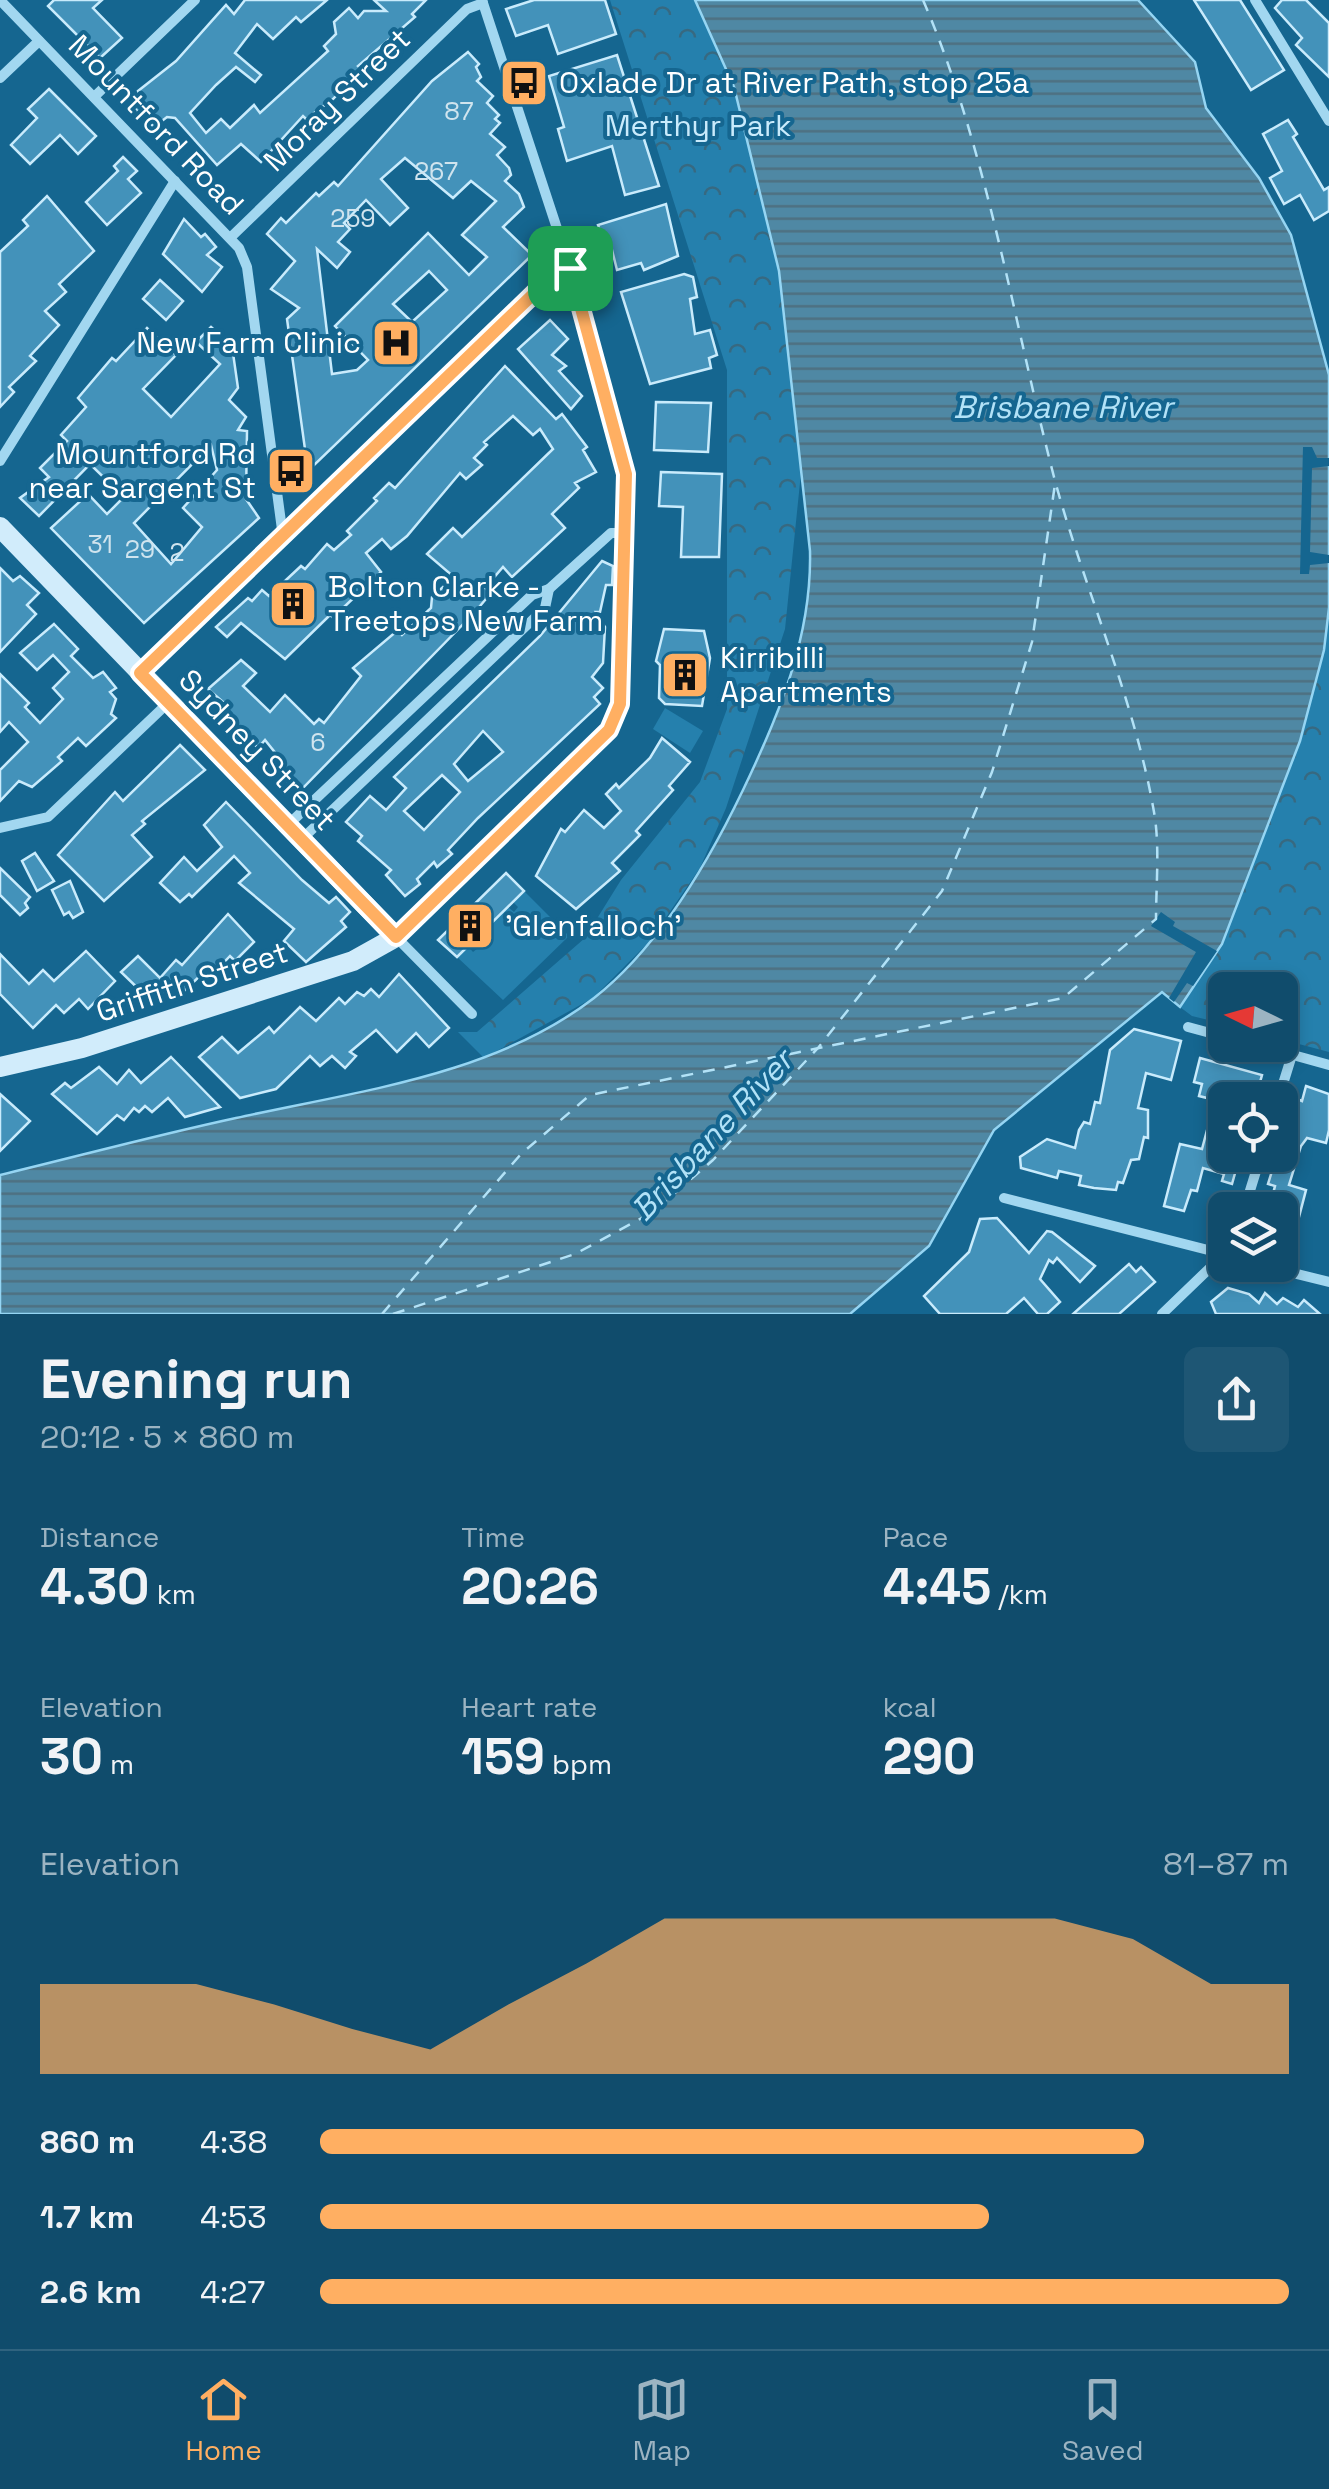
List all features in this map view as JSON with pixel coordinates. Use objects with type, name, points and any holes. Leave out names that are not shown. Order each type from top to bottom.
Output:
[{"type":"street","name":"Mountford Road","points":[[0,0],[230,238],[246,267],[283,537]]},
{"type":"street","points":[[94,98],[194,0]]},
{"type":"street","points":[[1255,0],[1329,121]]},
{"type":"street","points":[[396,937],[616,719],[626,533],[622,444],[570,268],[482,1]]},
{"type":"street","name":"Moray Street","points":[[230,238],[467,9],[482,1]]},
{"type":"street","points":[[0,78],[40,41]]},
{"type":"street","points":[[0,460],[175,181]]},
{"type":"street","points":[[140,673],[548,280],[570,268]]},
{"type":"street","name":"Sydney Street","points":[[0,527],[472,1014]]},
{"type":"street","points":[[296,831],[532,595],[549,589],[611,533],[626,533]]},
{"type":"street","points":[[296,831],[545,608],[549,589]]},
{"type":"street","points":[[0,828],[48,817],[169,702]]},
{"type":"street","name":"Griffith Street","points":[[0,1067],[82,1048],[353,962],[396,937]]},
{"type":"street","points":[[1188,1027],[1208,1032]]},
{"type":"street","points":[[1298,1057],[1329,1065]]},
{"type":"street","points":[[1004,1198],[1208,1250]]},
{"type":"street","points":[[1162,1314],[1208,1270]]},
{"type":"street","points":[[1298,1274],[1329,1282]]},
{"type":"green space","name":"Merthyr Park","points":[[610,0],[695,0],[734,87],[779,271],[802,463],[785,629],[726,808],[700,868],[649,942],[593,998],[484,1058],[458,1032],[477,1032],[585,938],[621,880],[700,782],[727,709],[727,370]]},
{"type":"green space","points":[[1329,608],[1329,1052],[1298,1044],[1298,972],[1208,972],[1208,1020],[1192,1016],[1180,1007],[1222,944],[1300,741],[1324,650]]},
{"type":"green space","points":[[665,708],[703,731],[690,753],[653,729]]},
{"type":"green space","points":[[524,891],[569,936],[503,1000],[457,957],[466,944],[473,952],[478,948],[473,941],[508,907],[514,912],[518,907],[513,902]]},
{"type":"water","name":"Brisbane River","points":[[695,0],[1138,0],[1195,62],[1206,108],[1259,178],[1291,235],[1329,375],[1329,608],[1324,650],[1300,741],[1222,944],[1180,1007],[1162,992],[994,1130],[929,1246],[850,1314],[0,1314],[0,1175],[376,1089],[512,1046],[594,998],[640,954],[680,902],[729,818],[769,733],[791,674],[805,614],[810,551],[779,271],[734,87]]},
{"type":"pier","points":[[1303,447],[1312,447],[1317,458],[1329,458],[1329,466],[1312,468],[1310,552],[1329,555],[1329,563],[1310,565],[1309,574],[1300,574]]},
{"type":"pier","points":[[1161,912],[1175,922],[1173,926],[1217,951],[1193,986],[1187,983],[1174,1002],[1169,998],[1196,952],[1151,926]]},
{"type":"building","points":[[54,0],[102,0],[93,8],[122,38],[100,58],[48,6]]},
{"type":"building","points":[[245,0],[327,0],[301,22],[296,17],[273,39],[257,24],[235,53],[261,75],[255,82],[236,67],[216,85],[190,113],[206,133],[221,119],[230,128],[254,105],[260,113],[328,51],[324,46],[336,34],[334,22],[349,8],[358,18],[364,11],[386,11],[374,0],[426,0],[412,14],[415,17],[358,66],[361,69],[333,99],[306,119],[303,116],[261,162],[241,144],[217,165],[175,118],[167,117],[154,127],[131,105],[140,97],[138,91],[176,61],[226,5],[234,14]]},
{"type":"building","points":[[534,0],[605,0],[616,34],[558,54],[548,25],[516,36],[506,9]]},
{"type":"building","points":[[1194,0],[1240,0],[1284,70],[1251,90]]},
{"type":"building","points":[[1282,0],[1306,0],[1329,23],[1329,77],[1296,45],[1302,38],[1275,8]]},
{"type":"building","points":[[468,52],[479,64],[476,67],[481,77],[477,81],[493,96],[487,103],[499,115],[495,119],[500,123],[490,134],[505,147],[497,155],[509,168],[511,175],[505,181],[519,194],[524,207],[503,227],[532,255],[308,471],[287,319],[299,308],[271,289],[295,261],[267,234],[281,218],[286,223],[316,193],[319,196],[334,182],[338,186],[432,81]],"holes":[[[405,158],[453,198],[471,181],[496,201],[462,235],[487,257],[469,275],[428,233],[335,326],[368,360],[357,370],[332,374],[317,249],[337,268],[350,252],[338,242],[350,229],[344,223],[366,200],[390,225],[408,208],[381,179]],[[429,271],[447,290],[412,322],[393,304]]]},
{"type":"building","points":[[617,55],[659,186],[625,195],[612,146],[567,161],[558,129],[564,127],[549,76]]},
{"type":"building","points":[[49,89],[96,136],[78,154],[60,135],[30,164],[11,145],[37,118],[28,109]]},
{"type":"building","points":[[1288,120],[1297,134],[1293,137],[1324,190],[1329,187],[1329,211],[1314,220],[1300,195],[1284,204],[1270,178],[1282,171],[1263,134]]},
{"type":"building","points":[[123,157],[137,171],[128,179],[141,193],[107,225],[86,202],[118,171],[114,166]]},
{"type":"building","points":[[47,196],[94,251],[59,284],[66,292],[45,311],[59,325],[30,356],[36,361],[9,387],[14,392],[0,407],[0,252],[28,226],[23,220]]},
{"type":"building","points":[[666,204],[678,256],[644,270],[641,263],[617,270],[610,242],[604,244],[598,225]]},
{"type":"building","points":[[184,219],[216,247],[207,255],[222,267],[202,292],[163,254]]},
{"type":"building","points":[[684,274],[693,277],[697,297],[690,299],[695,334],[710,330],[717,355],[709,358],[711,368],[650,384],[621,292]]},
{"type":"building","points":[[160,280],[183,301],[166,320],[143,299]]},
{"type":"building","points":[[550,320],[568,339],[552,355],[566,366],[559,371],[582,396],[571,409],[518,349]]},
{"type":"building","points":[[211,327],[232,346],[238,388],[229,400],[246,417],[238,430],[247,431],[246,499],[259,518],[144,623],[51,528],[88,494],[107,514],[124,497],[90,464],[39,516],[20,498],[49,477],[40,468],[67,441],[61,435],[86,407],[78,398],[112,358],[116,361],[147,328],[176,355],[143,389],[171,417],[220,364],[196,342]],"holes":[[[211,445],[217,470],[183,508],[202,527],[171,564],[134,523]]]},
{"type":"building","points":[[505,366],[556,419],[562,414],[587,447],[583,450],[596,472],[575,483],[579,488],[552,514],[565,528],[512,577],[503,567],[485,588],[491,593],[475,612],[299,792],[273,768],[281,760],[265,740],[258,748],[223,715],[230,708],[208,689],[241,660],[256,673],[243,686],[270,712],[285,695],[314,724],[319,719],[324,723],[361,676],[353,668],[398,630],[402,635],[431,608],[432,597],[454,577],[427,554],[453,528],[462,537],[553,449],[540,429],[533,435],[513,416],[484,442],[487,445],[474,458],[482,465],[466,479],[460,473],[407,536],[391,549],[382,539],[366,553],[381,572],[343,608],[347,611],[337,621],[330,615],[285,659],[241,623],[227,637],[216,627],[248,598],[252,601],[262,590],[269,596],[301,566],[305,569],[327,544],[334,550],[351,535],[347,531],[377,501],[374,498],[389,483],[395,488]]},
{"type":"building","points":[[656,402],[711,403],[708,452],[654,450]]},
{"type":"building","points":[[661,472],[722,474],[719,557],[681,557],[683,507],[659,506]]},
{"type":"building","points":[[602,561],[613,566],[612,585],[606,585],[600,612],[596,612],[605,627],[603,663],[592,677],[603,688],[594,697],[600,704],[478,818],[448,850],[452,854],[437,867],[434,862],[417,879],[420,884],[405,896],[386,875],[391,870],[358,841],[362,836],[346,822],[370,796],[386,810],[406,788],[394,777],[540,636]],"holes":[[[483,731],[503,752],[468,781],[454,764]],[[442,775],[460,792],[424,830],[404,811]]]},
{"type":"building","points":[[0,568],[13,581],[20,576],[39,593],[27,605],[36,614],[0,652]]},
{"type":"building","points":[[54,624],[78,649],[71,656],[93,678],[103,672],[116,688],[110,692],[116,699],[111,714],[116,718],[86,746],[78,738],[58,757],[62,761],[32,787],[19,781],[0,801],[0,770],[28,742],[9,722],[0,732],[0,674],[29,703],[25,707],[40,723],[63,699],[53,688],[69,672],[53,655],[37,670],[20,653]]},
{"type":"building","name":"Kirribilli Apartments","points":[[664,629],[704,631],[710,658],[702,706],[665,704],[659,698],[660,665],[656,661]]},
{"type":"building","points":[[662,738],[690,762],[669,786],[673,790],[636,831],[640,835],[612,863],[620,871],[576,909],[536,876],[561,829],[565,832],[584,810],[604,828],[621,811],[606,794],[616,784],[619,788],[650,758]]},
{"type":"building","points":[[180,745],[205,770],[142,821],[145,824],[132,835],[152,857],[104,901],[58,855],[115,792],[123,801]]},
{"type":"building","points":[[226,802],[302,880],[329,903],[336,897],[350,912],[341,921],[346,927],[306,962],[284,941],[294,929],[239,883],[250,873],[234,856],[192,897],[189,894],[180,902],[160,883],[184,857],[197,871],[222,847],[204,825]]},
{"type":"building","points":[[35,853],[54,881],[37,891],[22,861]]},
{"type":"building","points":[[0,868],[30,897],[25,903],[28,908],[20,915],[0,895]]},
{"type":"building","name":"'Glenfalloch'","points":[[506,873],[524,891],[457,957],[438,940]]},
{"type":"building","points":[[70,881],[83,912],[73,918],[69,912],[64,915],[52,890]]},
{"type":"building","points":[[228,914],[254,942],[235,961],[230,956],[209,978],[204,972],[184,991],[174,982],[152,1002],[121,972],[138,956],[160,978],[176,960],[182,965]]},
{"type":"building","points":[[86,951],[115,981],[88,1009],[79,999],[64,1013],[56,1005],[33,1028],[0,994],[0,954],[29,984],[43,970],[54,981]]},
{"type":"building","points":[[399,974],[449,1028],[429,1047],[416,1033],[397,1052],[376,1030],[350,1052],[356,1056],[345,1068],[332,1056],[320,1066],[310,1056],[276,1089],[240,1098],[199,1057],[222,1037],[238,1053],[269,1027],[274,1033],[300,1007],[316,1021],[339,998],[345,1004],[357,992],[364,996],[371,989],[379,997]]},
{"type":"building","points":[[1134,1029],[1181,1041],[1171,1080],[1146,1073],[1138,1108],[1148,1110],[1148,1138],[1144,1137],[1139,1159],[1131,1160],[1123,1183],[1118,1182],[1116,1190],[1094,1188],[1079,1185],[1081,1176],[1059,1171],[1057,1178],[1021,1168],[1020,1157],[1047,1139],[1075,1148],[1079,1130],[1084,1122],[1090,1124],[1095,1102],[1100,1103],[1110,1050]]},
{"type":"building","points":[[171,1057],[220,1107],[185,1117],[168,1098],[152,1112],[145,1106],[139,1112],[134,1108],[124,1120],[117,1115],[97,1134],[52,1094],[65,1083],[71,1088],[99,1067],[117,1084],[129,1070],[141,1083]]},
{"type":"building","points":[[1200,1058],[1262,1075],[1260,1082],[1208,1082],[1208,1098],[1199,1096],[1202,1084],[1194,1082]]},
{"type":"building","points":[[1306,1086],[1329,1094],[1329,1130],[1326,1143],[1307,1138],[1298,1156],[1298,1099],[1302,1101]]},
{"type":"building","points":[[0,1094],[30,1121],[0,1151]]},
{"type":"building","points":[[1208,1126],[1208,1169],[1203,1168],[1197,1191],[1191,1190],[1184,1211],[1164,1206],[1180,1144],[1202,1149]]},
{"type":"building","points":[[1217,1172],[1235,1172],[1232,1184],[1222,1181],[1224,1174]]},
{"type":"building","points":[[1272,1172],[1293,1172],[1289,1185],[1306,1190],[1298,1221],[1298,1192],[1273,1192],[1275,1186],[1268,1184]]},
{"type":"building","points":[[997,1218],[1029,1253],[1047,1231],[1095,1266],[1080,1282],[1057,1258],[1053,1263],[1049,1260],[1040,1279],[1060,1302],[1047,1314],[1038,1314],[1024,1298],[1006,1314],[940,1314],[924,1296],[969,1252],[980,1219]]},
{"type":"building","points":[[1129,1264],[1136,1272],[1141,1267],[1155,1282],[1119,1314],[1073,1314]]},
{"type":"building","points":[[1228,1288],[1249,1294],[1259,1303],[1265,1293],[1277,1304],[1283,1298],[1298,1307],[1304,1300],[1320,1314],[1216,1314],[1211,1302]]},
{"type":"ferry route","points":[[382,1314],[521,1154],[590,1095],[1063,998],[1156,919],[1157,838],[1145,769],[1054,477],[982,174],[923,0]]},
{"type":"ferry route","points":[[393,1314],[575,1254],[653,1212],[713,1160],[818,1048],[942,891],[992,772],[1032,642],[1055,484]]},
{"type":"place","name":"Oxlade Dr at River Path, stop 25a","points":[[524,83]]},
{"type":"place","name":"New Farm Clinic","points":[[396,343]]},
{"type":"place","name":"Mountford Rd near Sargent St","points":[[291,471]]},
{"type":"place","name":"Bolton Clarke - Treetops New Farm","points":[[293,604]]},
{"type":"place","name":"Kirribilli Apartments","points":[[685,675]]},
{"type":"place","name":"'Glenfalloch'","points":[[470,926]]},
{"type":"route","points":[[570,268],[622,444],[626,474],[620,704],[609,730],[396,937],[140,673],[548,280],[570,268]]}]
